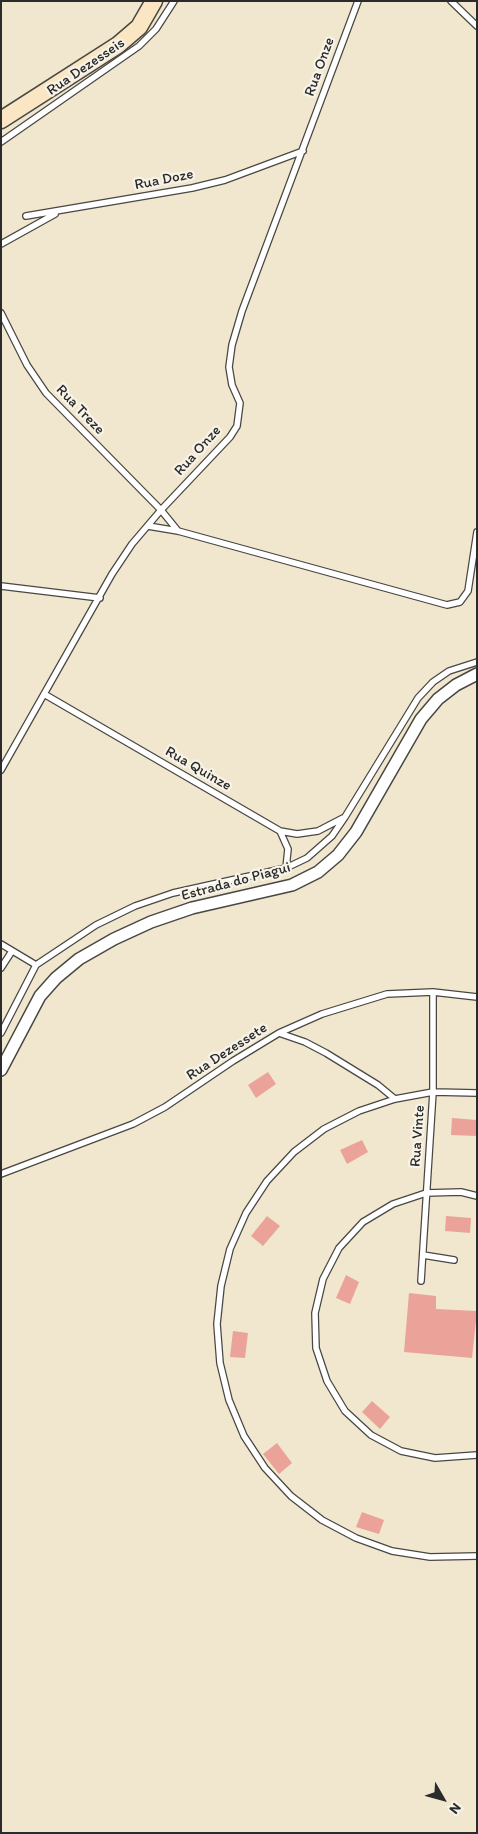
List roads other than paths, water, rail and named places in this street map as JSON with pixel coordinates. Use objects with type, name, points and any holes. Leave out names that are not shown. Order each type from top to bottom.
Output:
[{"type":"street","points":[[1,120],[118,45],[139,26],[154,1]]},
{"type":"street","name":"Estrada do Piagui","points":[[1,1070],[40,996],[56,978],[79,959],[114,939],[151,922],[192,908],[292,885],[318,872],[338,855],[356,832],[421,719],[438,699],[456,684],[477,674]]},
{"type":"lane","name":"Rua Dezesseis","points":[[1,142],[139,46],[156,30],[174,1]]},
{"type":"lane","name":"Rua Onze","points":[[1,770],[112,574],[161,510],[212,456],[237,426],[240,403],[232,385],[229,367],[232,345],[242,311],[358,1]]},
{"type":"lane","points":[[451,1],[477,26]]},
{"type":"lane","name":"Rua Doze","points":[[26,216],[60,212],[192,188],[225,180],[303,151]]},
{"type":"lane","points":[[1,244],[60,212]]},
{"type":"lane","name":"Rua Treze","points":[[1,313],[27,365],[46,393],[161,510],[178,531]]},
{"type":"lane","points":[[148,526],[178,531],[447,605],[460,602],[468,591],[477,532]]},
{"type":"lane","points":[[1,586],[100,598]]},
{"type":"lane","points":[[1,1033],[36,965],[96,925],[135,906],[173,893],[286,868],[308,858],[320,848],[345,817],[418,698],[433,682],[449,671],[477,662]]},
{"type":"lane","name":"Rua Quinze","points":[[44,694],[280,831],[297,834],[318,831],[345,817]]},
{"type":"lane","points":[[280,831],[288,849],[286,868]]},
{"type":"lane","points":[[1,944],[36,965]]},
{"type":"lane","points":[[1,968],[12,951]]},
{"type":"lane","name":"Rua Dezessete","points":[[1,1174],[133,1124],[165,1107],[233,1061],[279,1034],[356,1002],[387,994],[433,992],[477,997]]},
{"type":"lane","name":"Rua Vinte","points":[[421,1281],[433,1092],[433,992]]},
{"type":"lane","points":[[279,1034],[304,1042],[326,1053],[378,1085],[395,1099]]},
{"type":"lane","points":[[477,1093],[433,1092],[395,1099],[359,1111],[324,1129],[294,1152],[268,1181],[246,1213],[230,1248],[221,1286],[217,1324],[220,1363],[229,1400],[250,1444],[265,1468],[291,1496],[322,1520],[356,1538],[392,1551],[430,1557],[477,1556]]},
{"type":"lane","points":[[477,1196],[461,1192],[426,1194],[393,1204],[363,1222],[339,1248],[323,1279],[315,1313],[316,1348],[327,1381],[345,1411],[371,1434],[401,1451],[435,1458],[477,1455]]},
{"type":"lane","points":[[423,1255],[454,1260]]}]
